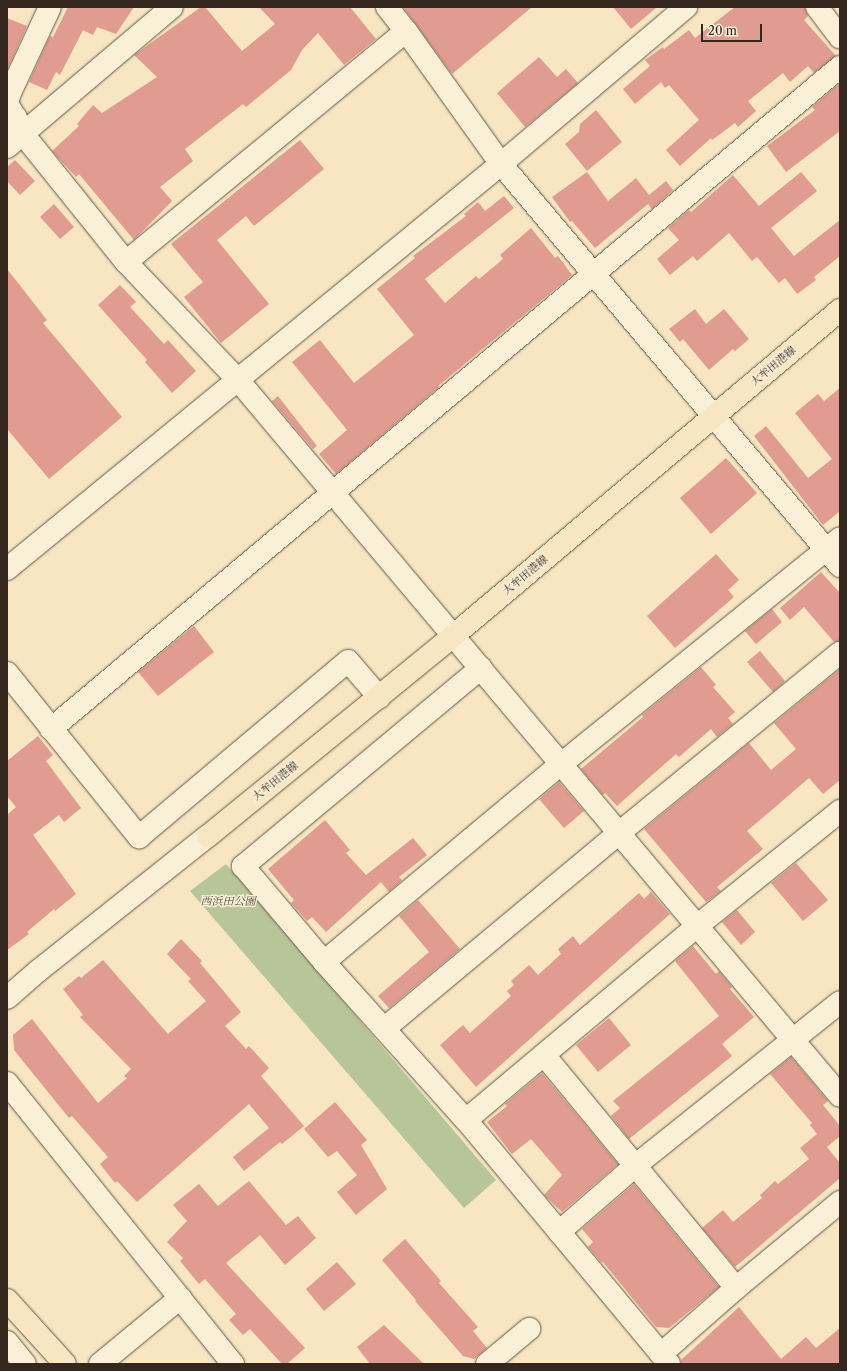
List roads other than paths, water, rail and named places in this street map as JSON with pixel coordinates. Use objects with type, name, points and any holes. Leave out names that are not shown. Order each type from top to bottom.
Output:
[{"type":"main road","name":"大牟田港線","points":[[208,836],[453,636],[840,310]]},
{"type":"main road","points":[[7,1300],[65,1364]]},
{"type":"street","points":[[7,118],[16,118],[7,104],[9,95],[50,7]]},
{"type":"street","points":[[172,7],[12,135],[126,262],[238,380],[481,668],[560,765],[840,1096]]},
{"type":"street","points":[[324,962],[560,765],[835,551],[713,417],[595,274],[501,164],[406,30],[387,7]]},
{"type":"street","points":[[7,569],[501,164],[686,7]]},
{"type":"street","points":[[817,7],[840,37]]},
{"type":"street","points":[[126,262],[406,30]]},
{"type":"street","points":[[52,728],[840,67]]},
{"type":"street","points":[[385,1028],[619,833],[840,653]]},
{"type":"street","points":[[7,672],[139,837],[348,661],[379,697]]},
{"type":"street","points":[[481,668],[243,866],[324,962],[385,1028],[466,1120],[665,1359],[736,1288],[840,1202]]},
{"type":"street","points":[[466,1120],[697,926],[840,811]]},
{"type":"street","points":[[7,998],[38,971],[208,836]]},
{"type":"street","points":[[559,1232],[636,1165],[840,1002]]},
{"type":"street","points":[[544,1055],[736,1288]]},
{"type":"street","points":[[7,1083],[233,1364]]},
{"type":"street","points":[[100,1364],[180,1298]]},
{"type":"street","points":[[487,1364],[530,1329]]},
{"type":"street","points":[[7,1342],[25,1364]]},
{"type":"park label","name":"西浜田公園","points":[[228,901]]}]
